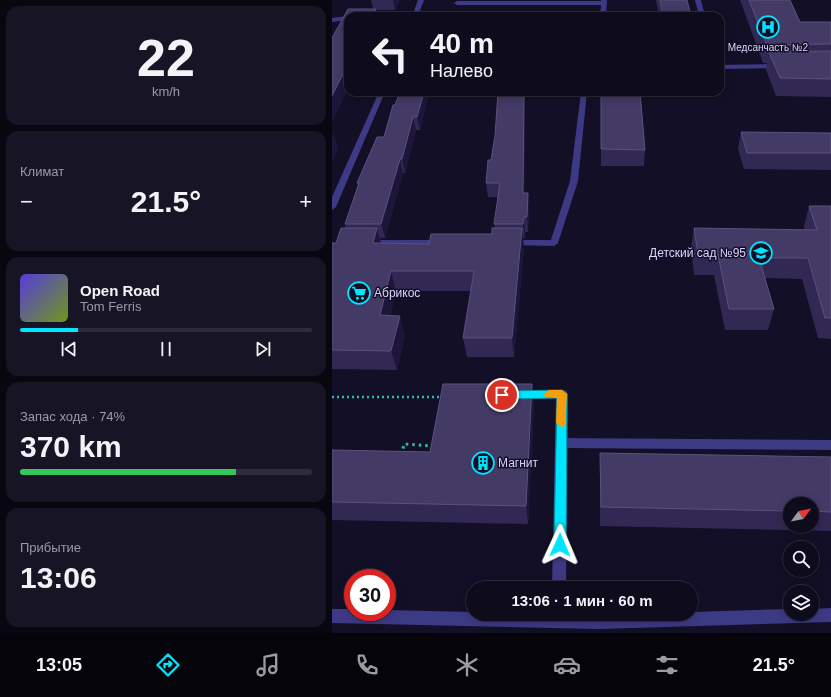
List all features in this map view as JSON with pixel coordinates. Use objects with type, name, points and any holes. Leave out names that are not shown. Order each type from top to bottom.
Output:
[{"type":"street","points":[[416,12],[421,0]]},
{"type":"street","points":[[698,0],[701,12]]},
{"type":"street","points":[[457,3],[604,1],[603,12]]},
{"type":"street","points":[[332,20],[344,18]]},
{"type":"street","points":[[724,67],[783,66]]},
{"type":"street","points":[[332,207],[380,96]]},
{"type":"street","points":[[499,243],[554,243],[574,181],[584,96]]},
{"type":"street","points":[[356,243],[451,243]]},
{"type":"street","points":[[506,395],[562,394],[559,581]]},
{"type":"street","points":[[561,444],[831,445]]},
{"type":"street","points":[[698,619],[831,615]]},
{"type":"street","points":[[332,616],[466,617]]},
{"type":"street","points":[[589,621],[632,621]]},
{"type":"path","points":[[332,397],[442,397]]},
{"type":"path","points":[[394,453],[402,453],[404,444],[432,446]]},
{"type":"building","points":[[660,0],[687,0],[690,12],[662,12]]},
{"type":"building","points":[[749,0],[790,0],[800,22],[831,22],[831,44],[767,45]]},
{"type":"building","points":[[348,9],[376,9],[375,12],[346,12]]},
{"type":"building","points":[[344,16],[344,72],[332,96],[332,38]]},
{"type":"building","points":[[831,51],[831,79],[780,78],[769,52]]},
{"type":"building","points":[[398,96],[423,96],[417,117],[413,117],[402,159],[400,159],[381,224],[345,224],[359,183],[357,183],[377,137],[384,137],[393,105],[395,105]]},
{"type":"building","points":[[498,96],[524,96],[523,193],[528,193],[527,217],[524,217],[523,224],[494,224],[500,183],[486,183],[488,160],[491,160],[495,136]]},
{"type":"building","points":[[601,96],[640,96],[645,150],[601,149]]},
{"type":"building","points":[[741,132],[831,133],[831,153],[747,153]]},
{"type":"building","points":[[809,206],[831,206],[831,318],[825,318],[808,258],[759,258],[774,309],[729,309],[718,255],[698,254],[694,228],[817,230]]},
{"type":"building","points":[[341,228],[377,228],[373,243],[429,244],[431,234],[492,234],[492,228],[522,228],[512,338],[463,338],[474,271],[391,271],[380,315],[400,316],[391,351],[332,350],[332,243],[336,243]]},
{"type":"building","points":[[443,384],[532,384],[526,506],[332,502],[332,450],[430,452]]},
{"type":"building","points":[[600,453],[831,457],[831,512],[819,511],[819,497],[783,497],[783,511],[601,507]]},
{"type":"slow traffic","points":[[549,394],[562,394],[562,423]]},
{"type":"place","name":"Медсанчасть №2","points":[[768,27]]},
{"type":"place","name":"Детский сад №95","points":[[761,253]]},
{"type":"place","name":"Абрикос","points":[[359,293]]},
{"type":"place","name":"Магнит","points":[[483,463]]},
{"type":"route","points":[[502,395],[562,394],[560,545]]}]
